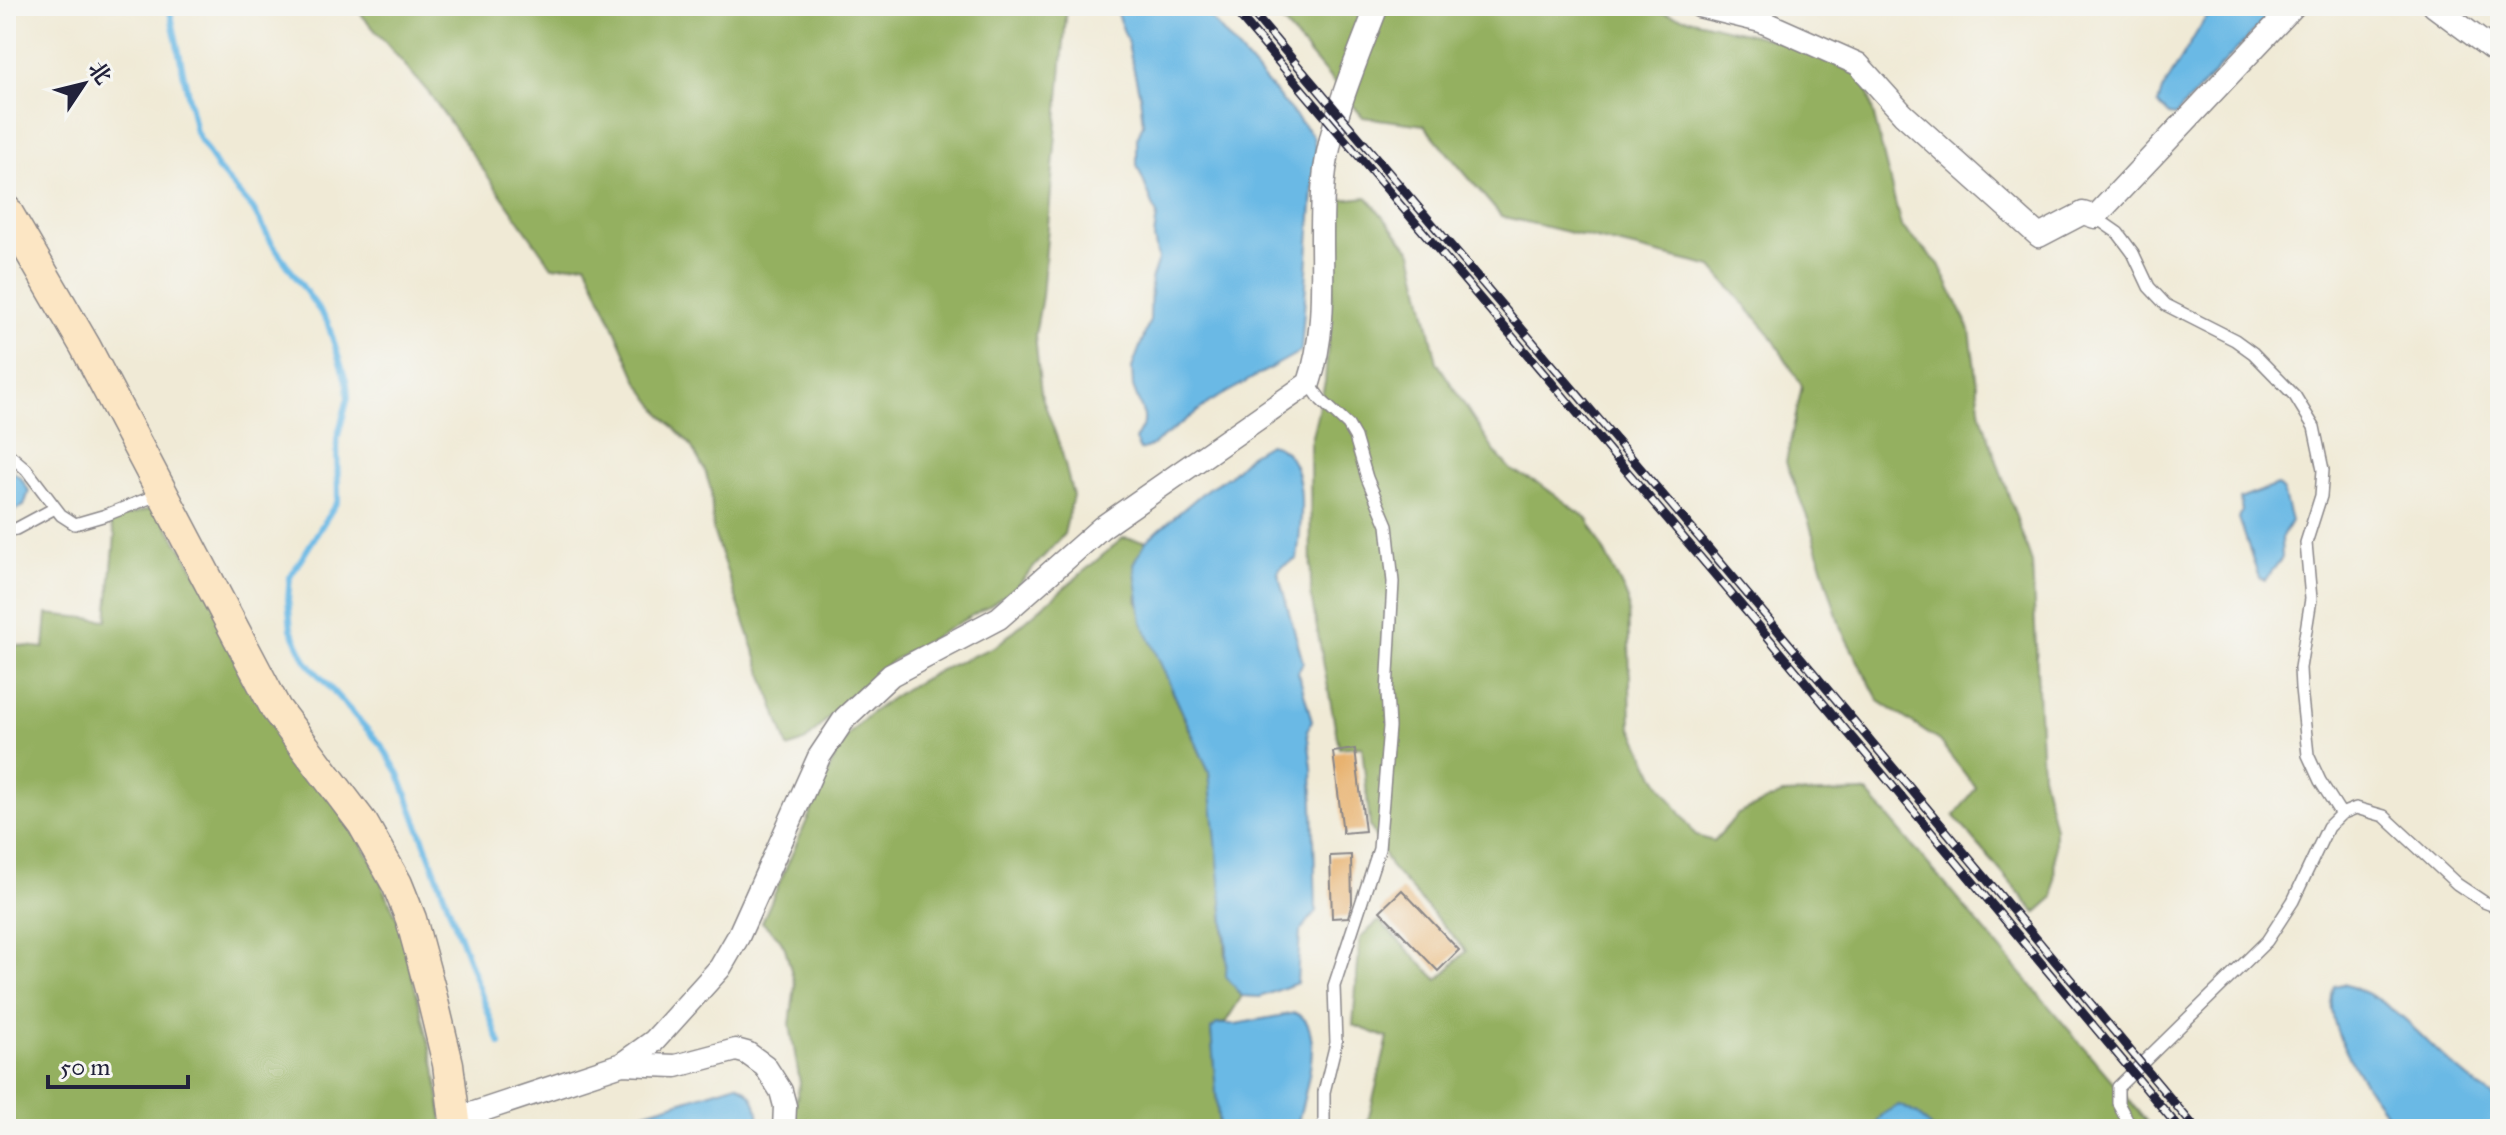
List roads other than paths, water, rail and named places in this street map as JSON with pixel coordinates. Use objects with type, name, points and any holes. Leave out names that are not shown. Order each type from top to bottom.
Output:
[{"type":"street","points":[[6,210],[85,346],[276,709],[363,824],[397,884],[411,919],[430,989],[448,1064],[456,1124],[622,1064],[660,1036],[720,968],[738,937],[819,757],[845,718],[891,675],[999,618],[1101,528],[1309,383],[1319,345],[1325,171],[1344,91],[1377,6]]},
{"type":"street","points":[[1699,6],[1761,21],[1858,64],[1903,114],[2039,236],[2083,213],[2095,217],[2294,6]]},
{"type":"street","points":[[2434,6],[2500,55]]},
{"type":"street","points":[[622,1064],[669,1066],[736,1050],[747,1053],[765,1066],[781,1091],[785,1106],[784,1129]]},
{"type":"lane","points":[[2095,217],[2118,233],[2133,253],[2149,287],[2166,305],[2235,340],[2253,353],[2295,396],[2314,427],[2323,470],[2321,496],[2306,543],[2311,599],[2300,668],[2301,688],[2308,755],[2341,814]]},
{"type":"lane","points":[[1309,383],[1321,400],[1348,425],[1355,437],[1367,478],[1387,525],[1393,582],[1387,692],[1389,727],[1379,849],[1334,986],[1336,1043],[1324,1092],[1324,1129]]},
{"type":"lane","points":[[6,452],[26,469],[61,515],[75,524],[163,493]]},
{"type":"lane","points":[[6,531],[16,529],[55,508]]},
{"type":"lane","points":[[2132,1129],[2118,1103],[2118,1087],[2267,941],[2293,901],[2328,827],[2341,814],[2356,808],[2384,816],[2457,884],[2484,902],[2500,908]]},
{"type":"water","points":[[1114,6],[1200,6],[1313,136],[1316,151],[1301,351],[1210,402],[1151,446],[1140,450],[1135,440],[1144,423],[1144,416],[1133,387],[1132,368],[1150,320],[1151,280],[1158,260],[1154,237],[1157,215],[1137,165],[1137,138],[1143,124],[1140,96],[1127,40]]},
{"type":"water","points":[[2216,6],[2277,6],[2175,116],[2169,115],[2158,104],[2162,91]]},
{"type":"water","points":[[1269,444],[1283,450],[1292,461],[1301,492],[1297,559],[1281,567],[1278,573],[1303,662],[1298,672],[1312,721],[1307,731],[1312,767],[1316,911],[1300,932],[1297,983],[1260,997],[1242,996],[1226,976],[1227,950],[1209,772],[1142,622],[1134,564],[1146,541],[1207,489],[1229,476],[1250,455]]},
{"type":"water","points":[[6,466],[21,478],[29,491],[24,506],[6,514]]},
{"type":"water","points":[[2277,485],[2283,491],[2291,521],[2281,539],[2282,558],[2265,580],[2259,578],[2239,518],[2242,511],[2240,499]]},
{"type":"water","points":[[2343,984],[2379,1000],[2394,1011],[2469,1080],[2500,1102],[2500,1129],[2399,1129],[2363,1081],[2341,1041],[2331,1003],[2334,986]]},
{"type":"water","points":[[1295,1013],[1305,1020],[1312,1048],[1296,1129],[1219,1129],[1211,1029],[1217,1024],[1236,1024]]},
{"type":"water","points":[[737,1084],[749,1092],[755,1103],[758,1129],[591,1129]]},
{"type":"water","points":[[1899,1105],[1918,1114],[1932,1129],[1873,1129],[1882,1115]]},
{"type":"waterway","points":[[169,6],[196,132],[217,168],[253,209],[273,245],[327,321],[347,384],[348,398],[337,439],[338,500],[290,577],[288,599],[291,629],[306,661],[382,746],[399,774],[500,1044]]},
{"type":"railway","points":[[1231,6],[1751,617],[2180,1129]]},
{"type":"railway","points":[[1247,6],[1760,609],[2196,1129]]}]
